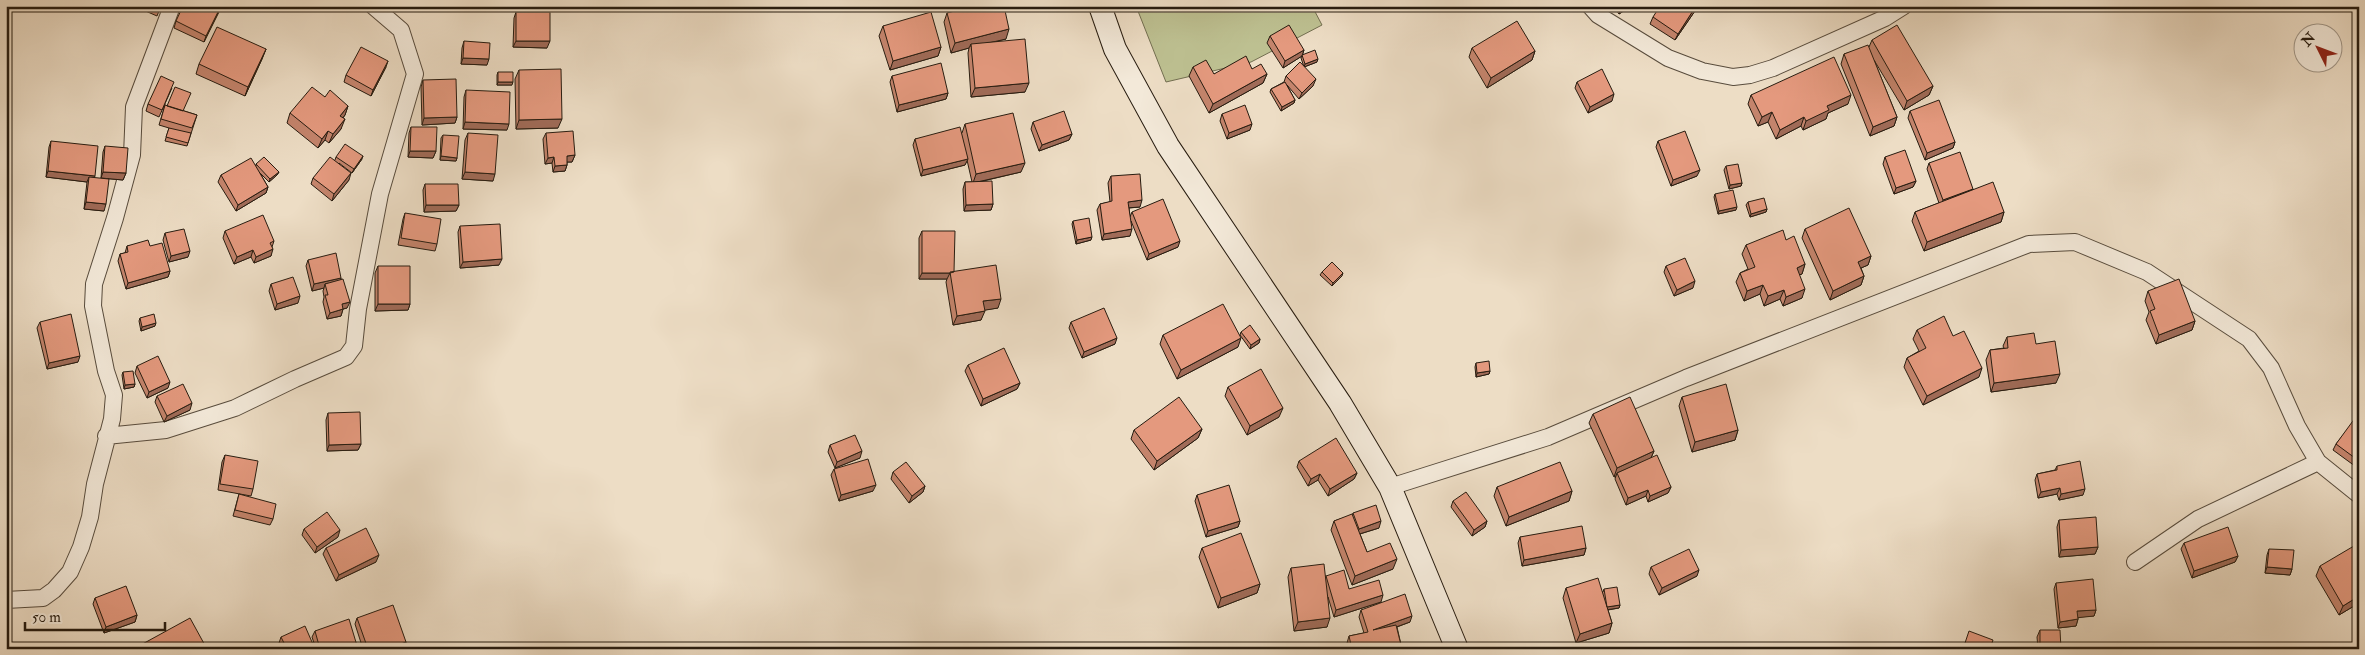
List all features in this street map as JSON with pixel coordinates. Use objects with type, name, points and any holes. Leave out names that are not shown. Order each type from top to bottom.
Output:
[{"type":"main road","points":[[1100,6],[1116,49],[1168,146],[1340,402],[1390,487],[1457,649]]},
{"type":"street","points":[[6,600],[43,598],[54,590],[70,572],[90,517],[95,484],[106,436],[112,419],[114,395],[106,371],[93,306],[94,284],[132,155],[134,106],[172,6]]},
{"type":"street","points":[[106,436],[166,430],[235,408],[346,357],[354,346],[358,310],[380,194],[416,74],[401,30],[373,6]]},
{"type":"street","points":[[1590,6],[1598,15],[1668,58],[1702,71],[1733,77],[1750,75],[1773,68],[1885,18],[1904,6]]},
{"type":"street","points":[[1390,487],[1548,437],[1686,378],[1909,292],[2003,253],[2029,244],[2074,242],[2147,272],[2249,338],[2271,368],[2297,426],[2318,462],[2359,495]]},
{"type":"street","points":[[2134,562],[2198,519],[2318,462]]},
{"type":"green space","points":[[1136,6],[1312,6],[1322,25],[1251,62],[1166,82]]},
{"type":"building","points":[[183,6],[221,6],[206,36],[176,21]]},
{"type":"building","points":[[974,6],[1004,6],[1009,29],[955,43],[947,13]]},
{"type":"building","points":[[1617,6],[1627,6],[1620,11]]},
{"type":"building","points":[[1660,6],[1696,6],[1678,34],[1653,17]]},
{"type":"building","points":[[516,12],[550,12],[550,41],[516,41]]},
{"type":"building","points":[[931,12],[941,47],[893,61],[883,26]]},
{"type":"building","points":[[1517,21],[1535,51],[1491,78],[1472,48]]},
{"type":"building","points":[[1289,25],[1304,50],[1285,61],[1270,36]]},
{"type":"building","points":[[1897,25],[1933,86],[1907,101],[1872,40]]},
{"type":"building","points":[[217,27],[266,49],[248,87],[199,64]]},
{"type":"building","points":[[1025,39],[1029,83],[975,88],[971,44]]},
{"type":"building","points":[[464,41],[490,43],[489,59],[463,58]]},
{"type":"building","points":[[1868,45],[1897,117],[1873,127],[1844,54]]},
{"type":"building","points":[[361,47],[388,61],[373,90],[346,75]]},
{"type":"building","points":[[1315,50],[1318,59],[1305,64],[1302,55]]},
{"type":"building","points":[[1246,56],[1252,69],[1261,64],[1267,74],[1213,104],[1193,67],[1206,60],[1214,74]]},
{"type":"building","points":[[1834,57],[1851,95],[1827,106],[1829,110],[1806,121],[1804,117],[1780,130],[1772,112],[1762,117],[1751,95]]},
{"type":"building","points":[[1300,62],[1316,79],[1302,93],[1286,76]]},
{"type":"building","points":[[941,63],[948,93],[899,105],[892,76]]},
{"type":"building","points":[[561,69],[562,119],[519,120],[519,70]]},
{"type":"building","points":[[1602,69],[1614,94],[1590,107],[1577,82]]},
{"type":"building","points":[[498,72],[513,72],[513,82],[498,82]]},
{"type":"building","points":[[161,76],[174,82],[162,110],[148,104]]},
{"type":"building","points":[[456,79],[457,117],[424,118],[423,80]]},
{"type":"building","points":[[1285,82],[1295,100],[1282,107],[1271,89]]},
{"type":"building","points":[[175,87],[191,93],[183,111],[167,106]]},
{"type":"building","points":[[312,87],[325,97],[330,90],[348,106],[340,116],[345,119],[333,134],[328,131],[322,139],[290,113]]},
{"type":"building","points":[[466,90],[510,92],[509,124],[465,122]]},
{"type":"building","points":[[1939,100],[1955,142],[1927,153],[1910,111]]},
{"type":"building","points":[[165,105],[197,115],[192,128],[161,119]]},
{"type":"building","points":[[1245,105],[1252,124],[1229,133],[1222,114]]},
{"type":"building","points":[[1064,111],[1072,134],[1042,145],[1033,122]]},
{"type":"building","points":[[1013,113],[1025,163],[976,174],[965,124]]},
{"type":"building","points":[[411,127],[437,127],[436,151],[410,151]]},
{"type":"building","points":[[960,127],[968,159],[923,170],[915,139]]},
{"type":"building","points":[[169,128],[191,133],[188,143],[166,137]]},
{"type":"building","points":[[573,131],[575,155],[567,156],[567,165],[555,166],[554,157],[548,158],[546,133]]},
{"type":"building","points":[[1685,131],[1700,170],[1673,180],[1658,141]]},
{"type":"building","points":[[468,133],[498,135],[495,174],[465,172]]},
{"type":"building","points":[[443,135],[459,136],[457,158],[441,156]]},
{"type":"building","points":[[51,141],[98,146],[95,176],[48,171]]},
{"type":"building","points":[[345,144],[363,156],[354,169],[336,157]]},
{"type":"building","points":[[105,146],[128,148],[126,173],[103,172]]},
{"type":"building","points":[[1905,150],[1916,181],[1896,188],[1885,157]]},
{"type":"building","points":[[1960,152],[1973,189],[1943,200],[1929,163]]},
{"type":"building","points":[[264,157],[279,172],[270,179],[256,164]]},
{"type":"building","points":[[330,157],[351,173],[334,194],[313,178]]},
{"type":"building","points":[[251,158],[268,187],[238,205],[221,175]]},
{"type":"building","points":[[1738,164],[1742,183],[1730,185],[1726,166]]},
{"type":"building","points":[[1140,174],[1142,200],[1128,202],[1132,229],[1104,234],[1100,204],[1112,201],[1111,176]]},
{"type":"building","points":[[89,177],[109,179],[106,204],[86,202]]},
{"type":"building","points":[[992,181],[993,204],[966,205],[965,182]]},
{"type":"building","points":[[1993,182],[2004,212],[1927,242],[1915,212]]},
{"type":"building","points":[[425,184],[458,184],[459,205],[426,205]]},
{"type":"building","points":[[6,188],[9,188],[6,226]]},
{"type":"building","points":[[1733,190],[1737,207],[1719,211],[1715,194]]},
{"type":"building","points":[[1764,198],[1767,209],[1751,214],[1748,202]]},
{"type":"building","points":[[1163,199],[1180,241],[1149,254],[1132,212]]},
{"type":"building","points":[[1849,208],[1871,256],[1858,262],[1864,276],[1833,291],[1805,229]]},
{"type":"building","points":[[405,213],[441,219],[437,244],[401,238]]},
{"type":"building","points":[[263,215],[274,241],[270,243],[273,249],[256,257],[253,250],[237,257],[225,231]]},
{"type":"building","points":[[1089,218],[1092,237],[1077,240],[1073,221]]},
{"type":"building","points":[[500,224],[502,259],[463,262],[460,226]]},
{"type":"building","points":[[184,229],[190,251],[171,256],[165,233]]},
{"type":"building","points":[[1783,230],[1786,240],[1794,236],[1805,264],[1797,268],[1805,289],[1786,297],[1784,290],[1768,296],[1763,285],[1747,291],[1740,273],[1755,267],[1746,245]]},
{"type":"building","points":[[922,231],[955,231],[954,272],[922,273]]},
{"type":"building","points":[[148,240],[150,246],[162,243],[170,271],[128,283],[120,254],[128,252],[127,246]]},
{"type":"building","points":[[336,253],[341,278],[314,284],[308,260]]},
{"type":"building","points":[[1685,258],[1695,281],[1677,290],[1666,266]]},
{"type":"building","points":[[1332,262],[1343,273],[1333,283],[1322,272]]},
{"type":"building","points":[[996,265],[1001,299],[983,301],[985,311],[957,316],[950,272]]},
{"type":"building","points":[[378,266],[410,266],[410,304],[378,304]]},
{"type":"building","points":[[293,277],[300,296],[277,304],[271,284]]},
{"type":"building","points":[[343,279],[350,302],[342,304],[343,309],[330,313],[325,295],[328,295],[325,284]]},
{"type":"building","points":[[2179,279],[2195,321],[2159,335],[2150,311],[2155,309],[2148,291]]},
{"type":"building","points":[[1223,304],[1241,338],[1181,370],[1163,335]]},
{"type":"building","points":[[1104,308],[1117,338],[1084,352],[1071,322]]},
{"type":"building","points":[[71,314],[80,356],[49,363],[40,322]]},
{"type":"building","points":[[154,314],[156,323],[142,327],[140,318]]},
{"type":"building","points":[[1944,316],[1953,336],[1964,331],[1982,368],[1927,396],[1907,358],[1926,348],[1917,330]]},
{"type":"building","points":[[1250,325],[1260,339],[1251,345],[1241,332]]},
{"type":"building","points":[[2034,333],[2036,344],[2055,341],[2060,374],[1994,383],[1990,350],[2008,348],[2007,337]]},
{"type":"building","points":[[1004,348],[1020,383],[983,399],[968,365]]},
{"type":"building","points":[[158,356],[170,382],[149,392],[137,366]]},
{"type":"building","points":[[1489,361],[1490,371],[1477,373],[1476,363]]},
{"type":"building","points":[[1261,369],[1283,408],[1250,426],[1228,387]]},
{"type":"building","points":[[133,371],[135,384],[125,385],[123,372]]},
{"type":"building","points":[[183,384],[192,403],[167,416],[157,396]]},
{"type":"building","points":[[1726,384],[1738,430],[1695,442],[1682,397]]},
{"type":"building","points":[[1179,397],[1202,429],[1157,461],[1134,430]]},
{"type":"building","points":[[1630,397],[1654,451],[1617,468],[1593,414]]},
{"type":"building","points":[[360,412],[361,444],[329,445],[328,413]]},
{"type":"building","points":[[2359,415],[2359,461],[2336,444]]},
{"type":"building","points":[[855,435],[862,451],[837,462],[830,445]]},
{"type":"building","points":[[1336,438],[1357,473],[1330,489],[1320,474],[1311,479],[1299,461]]},
{"type":"building","points":[[225,455],[258,461],[253,489],[220,484]]},
{"type":"building","points":[[1657,455],[1671,487],[1650,496],[1648,490],[1628,498],[1617,473]]},
{"type":"building","points":[[868,459],[876,485],[841,495],[834,469]]},
{"type":"building","points":[[2080,461],[2085,489],[2061,494],[2060,488],[2041,492],[2037,474],[2057,470],[2057,466]]},
{"type":"building","points":[[906,462],[925,486],[912,496],[893,472]]},
{"type":"building","points":[[1560,462],[1572,491],[1509,517],[1497,487]]},
{"type":"building","points":[[1229,485],[1240,521],[1208,531],[1197,495]]},
{"type":"building","points":[[1466,492],[1487,521],[1474,530],[1453,501]]},
{"type":"building","points":[[239,494],[276,504],[273,519],[235,510]]},
{"type":"building","points":[[1376,505],[1381,521],[1359,529],[1353,513]]},
{"type":"building","points":[[327,512],[340,530],[317,547],[304,529]]},
{"type":"building","points":[[1352,514],[1367,552],[1390,543],[1397,559],[1355,576],[1334,521]]},
{"type":"building","points":[[2096,517],[2098,547],[2061,550],[2059,520]]},
{"type":"building","points":[[1582,526],[1586,548],[1524,560],[1520,537]]},
{"type":"building","points":[[2228,527],[2238,556],[2194,571],[2184,543]]},
{"type":"building","points":[[366,528],[379,555],[339,575],[326,548]]},
{"type":"building","points":[[1241,533],[1260,584],[1221,598],[1202,548]]},
{"type":"building","points":[[2359,543],[2359,596],[2343,606],[2320,566]]},
{"type":"building","points":[[1689,549],[1699,570],[1662,588],[1651,567]]},
{"type":"building","points":[[2269,549],[2294,550],[2292,569],[2267,567]]},
{"type":"building","points":[[1324,564],[1330,618],[1298,622],[1291,568]]},
{"type":"building","points":[[1344,570],[1349,589],[1379,580],[1383,595],[1336,610],[1326,576]]},
{"type":"building","points":[[1598,578],[1612,623],[1580,634],[1566,588]]},
{"type":"building","points":[[2093,579],[2096,610],[2077,611],[2078,619],[2060,622],[2056,583]]},
{"type":"building","points":[[126,586],[137,615],[106,627],[95,598]]},
{"type":"building","points":[[1617,587],[1620,605],[1607,607],[1604,589]]},
{"type":"building","points":[[1405,594],[1412,616],[1373,630],[1396,625],[1402,649],[1352,649],[1349,636],[1368,632],[1361,610]]},
{"type":"building","points":[[393,605],[406,642],[388,649],[368,649],[357,618]]},
{"type":"building","points":[[190,618],[207,649],[138,649],[137,647]]},
{"type":"building","points":[[349,619],[358,649],[320,649],[315,631]]},
{"type":"building","points":[[305,626],[315,649],[287,649],[281,637]]},
{"type":"building","points":[[2040,630],[2060,630],[2061,649],[2040,649]]},
{"type":"building","points":[[1969,631],[1993,640],[1990,649],[1963,649]]},
{"type":"building","points":[[266,644],[267,649],[253,649]]}]
